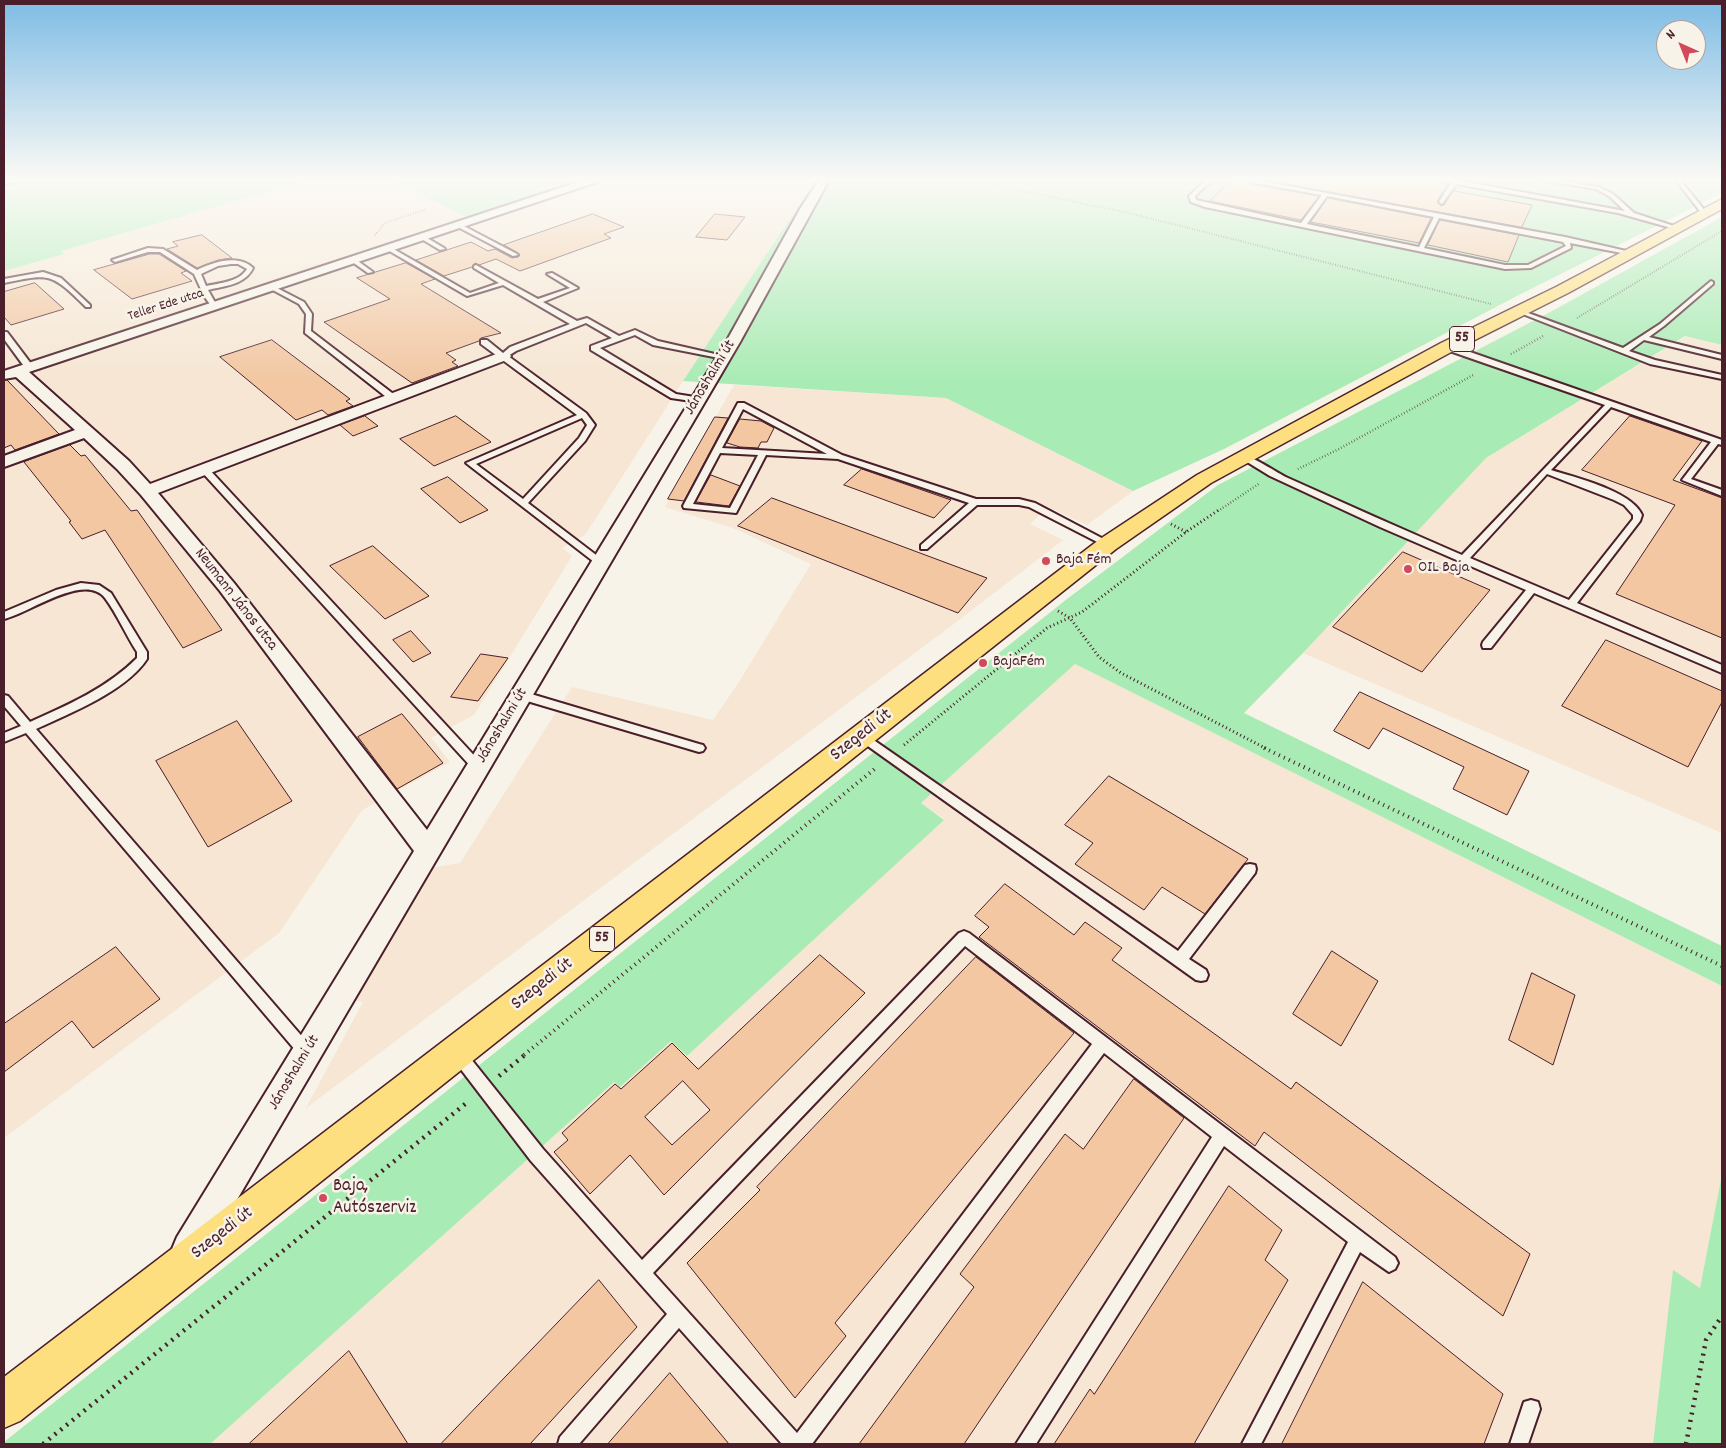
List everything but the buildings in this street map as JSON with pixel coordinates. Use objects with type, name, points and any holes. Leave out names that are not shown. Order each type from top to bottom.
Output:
[{"type":"main road","name":"55","points":[[1243,457],[1447,347],[1642,248]]},
{"type":"main road","name":"Szegedi út","points":[[4,1405],[1108,544],[1204,479],[1243,457]]},
{"type":"street","name":"Teller Ede utca","points":[[17,371],[388,248]]},
{"type":"street","name":"Jánoshalmi út","points":[[177,1269],[724,358],[785,248]]},
{"type":"street","points":[[147,491],[504,356]]},
{"type":"street","name":"Neumann János utca","points":[[17,371],[123,465],[147,491],[227,587],[428,850]]},
{"type":"street","points":[[4,462],[86,432]]},
{"type":"lane","points":[[388,248],[469,295],[504,283]]},
{"type":"lane","points":[[500,248],[514,255]]},
{"type":"lane","points":[[1414,248],[1504,267],[1520,268],[1529,267],[1568,248]]},
{"type":"lane","points":[[1608,248],[1632,253]]},
{"type":"lane","points":[[115,260],[148,250],[161,250],[197,273],[214,306]]},
{"type":"lane","points":[[353,260],[370,272]]},
{"type":"lane","points":[[197,273],[211,266],[230,263],[245,265],[250,268],[248,274],[239,279],[204,288]]},
{"type":"lane","points":[[476,267],[576,324]]},
{"type":"lane","points":[[4,281],[32,274],[50,274],[64,283],[88,306]]},
{"type":"lane","points":[[537,302],[575,288],[550,274]]},
{"type":"lane","points":[[1624,351],[1712,283]]},
{"type":"lane","points":[[271,287],[302,303],[310,314],[307,332],[393,398]]},
{"type":"lane","points":[[1518,311],[1654,362],[1722,377]]},
{"type":"lane","points":[[504,356],[513,349],[586,320],[617,338]]},
{"type":"lane","points":[[698,400],[674,396],[594,348],[634,332],[656,343],[724,358]]},
{"type":"lane","points":[[4,334],[17,371]]},
{"type":"lane","points":[[1643,338],[1722,357]]},
{"type":"lane","points":[[484,342],[583,415],[590,425],[582,439],[523,504]]},
{"type":"lane","points":[[1447,347],[1719,442],[1686,480],[1722,493]]},
{"type":"lane","points":[[1464,559],[1610,404]]},
{"type":"lane","points":[[763,453],[733,511],[687,506],[741,405],[839,457],[975,502],[1019,502],[1032,506],[1108,544]]},
{"type":"lane","points":[[583,415],[470,464],[601,563]]},
{"type":"lane","points":[[717,450],[839,457]]},
{"type":"lane","points":[[1243,457],[1273,474],[1383,525],[1722,669]]},
{"type":"lane","points":[[204,470],[478,767]]},
{"type":"lane","points":[[1545,471],[1615,497],[1634,508],[1638,514],[1638,519],[1571,604]]},
{"type":"lane","points":[[924,547],[975,502]]},
{"type":"lane","points":[[4,616],[61,592],[90,586],[108,595],[142,652],[142,659],[124,677],[97,694],[4,738]]},
{"type":"lane","points":[[1487,645],[1533,588]]},
{"type":"lane","points":[[521,695],[699,748]]},
{"type":"lane","points":[[4,699],[307,1053]]},
{"type":"lane","points":[[862,736],[1201,975]]},
{"type":"lane","points":[[1180,960],[1250,869]]},
{"type":"lane","points":[[642,1272],[964,937],[1389,1262]]},
{"type":"lane","points":[[800,1444],[1102,1043]]},
{"type":"lane","points":[[457,1052],[537,1155],[794,1444]]},
{"type":"lane","points":[[1025,1444],[1222,1134]]},
{"type":"lane","points":[[1251,1444],[1358,1239]]},
{"type":"lane","points":[[567,1444],[679,1314]]},
{"type":"lane","points":[[1519,1444],[1531,1409]]},
{"type":"path","points":[[1264,248],[1518,311]]},
{"type":"path","points":[[43,1444],[485,1088],[1047,628],[1082,612],[1186,532],[1273,474]]},
{"type":"path","points":[[1038,600],[1070,618],[1099,657],[1121,673],[1212,721],[1722,966]]},
{"type":"path","points":[[1686,1444],[1706,1340],[1722,1316]]},
{"type":"shaded area","points":[[72,248],[771,248],[585,535],[562,548],[572,556],[474,715],[431,738],[450,762],[362,810],[279,933],[4,1138],[4,271],[63,254],[60,251]]},
{"type":"shaded area","points":[[1686,336],[1722,345],[1722,833],[1303,653],[1486,458]]},
{"type":"shaded area","points":[[734,385],[946,398],[1133,491],[1087,525],[1048,507],[1030,524],[1063,540],[955,623],[306,1108],[363,1002],[348,999],[424,869],[460,863],[572,687],[713,720],[739,682],[811,564],[733,528],[665,507]]},
{"type":"shaded area","points":[[1075,664],[1722,986],[1722,1174],[1700,1288],[1673,1271],[1653,1444],[210,1444],[614,1082],[620,1087],[671,1041],[687,1056],[944,819],[921,803]]},
{"type":"green space","points":[[4,248],[73,248],[61,251],[64,254],[4,271]]},
{"type":"green space","points":[[771,248],[1613,248],[1224,449],[1133,491],[946,398],[683,381]]},
{"type":"green space","points":[[1667,248],[1722,248],[1722,345],[1685,336],[1486,458],[1244,713],[1722,946],[1722,986],[1075,664],[921,803],[944,820],[687,1056],[671,1041],[620,1087],[614,1082],[210,1444],[4,1444],[4,1442],[1067,599],[1218,485],[1554,310]]},
{"type":"green space","points":[[1722,1174],[1722,1444],[1653,1444],[1673,1270],[1700,1288]]},
{"type":"place","name":"Baja Fém","points":[[1046,561]]},
{"type":"place","name":"OIL Baja","points":[[1408,569]]},
{"type":"place","name":"BajaFém","points":[[983,663]]},
{"type":"place","name":"Baja, Autószerviz","points":[[323,1198]]}]
